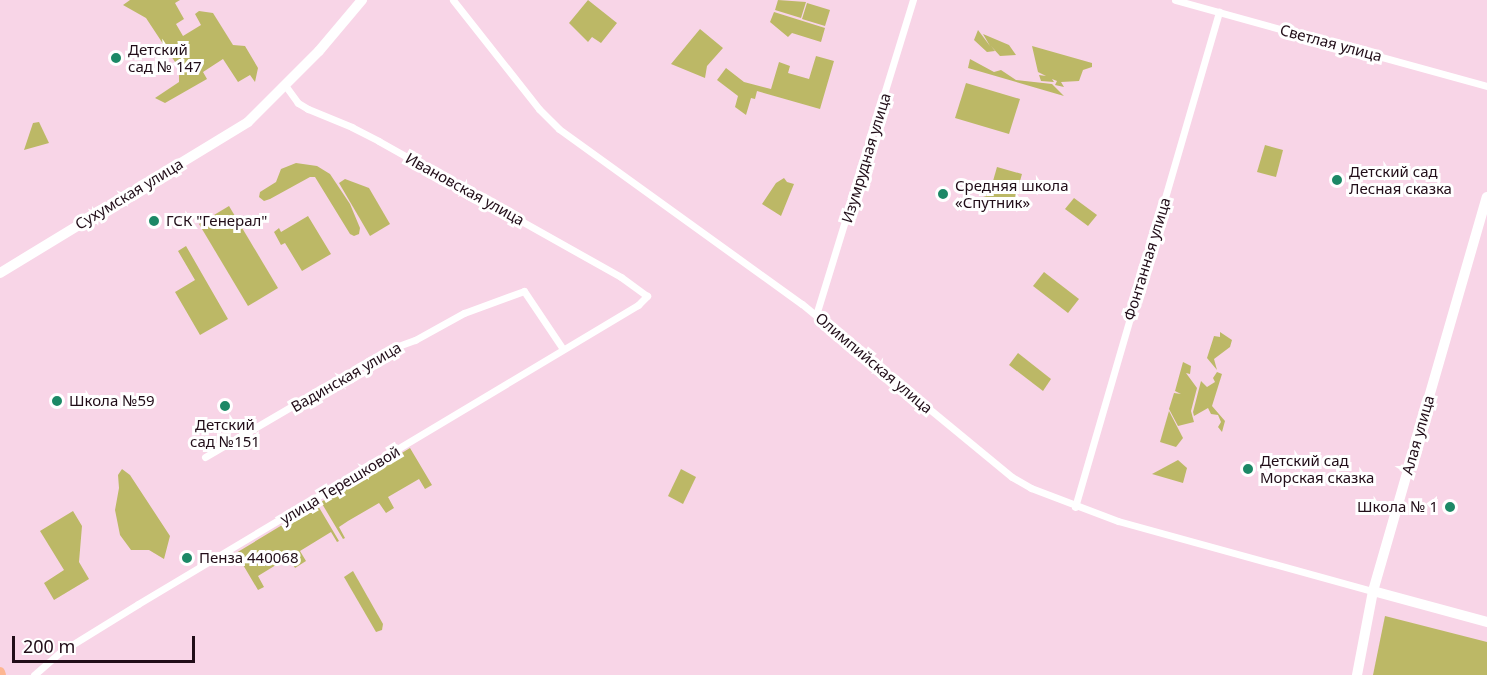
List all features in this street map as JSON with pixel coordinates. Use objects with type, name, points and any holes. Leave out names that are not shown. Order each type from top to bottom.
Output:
[{"type":"main road","name":"Сухумская улица","points":[[0,273],[242,126],[257,114],[319,51],[362,0]]},
{"type":"main road","name":"Алая улица","points":[[1357,675],[1373,591],[1487,197]]},
{"type":"main road","points":[[1373,591],[1487,622]]},
{"type":"street","name":"Олимпийская улица","points":[[453,0],[539,109],[559,129],[816,315],[1012,477],[1075,507],[1118,522],[1373,591]]},
{"type":"street","name":"Изумрудная улица","points":[[816,315],[913,0]]},
{"type":"street","name":"Светлая улица","points":[[1175,0],[1487,86]]},
{"type":"street","name":"Фонтанная улица","points":[[1075,507],[1219,12]]},
{"type":"street","name":"Ивановская улица","points":[[285,86],[298,103],[308,109],[379,141],[614,273],[647,296]]},
{"type":"street","name":"Вадинская улица","points":[[205,457],[298,405],[390,349],[415,340],[464,313],[524,291],[563,349]]},
{"type":"street","name":"улица Терешковой","points":[[34,675],[62,651],[138,604],[638,304],[647,296]]},
{"type":"shaded area","points":[[130,0],[180,0],[175,3],[184,19],[176,24],[183,36],[201,25],[195,14],[199,11],[213,13],[233,45],[245,46],[258,68],[255,82],[250,75],[238,82],[223,59],[203,72],[207,79],[165,103],[155,98],[179,82],[179,68],[146,18],[123,5]]},
{"type":"shaded area","points":[[588,0],[617,23],[601,43],[592,37],[588,42],[569,23]]},
{"type":"shaded area","points":[[778,0],[806,2],[801,18],[775,10]]},
{"type":"shaded area","points":[[807,3],[830,10],[825,26],[802,19]]},
{"type":"shaded area","points":[[774,12],[825,28],[821,42],[792,33],[788,37],[770,22]]},
{"type":"shaded area","points":[[700,29],[723,48],[707,66],[705,78],[671,64]]},
{"type":"shaded area","points":[[978,30],[990,46],[983,34],[1009,45],[1016,55],[1000,56],[991,46],[995,51],[987,52],[974,40]]},
{"type":"shaded area","points":[[1032,46],[1092,63],[1092,67],[1083,70],[1079,81],[1061,82],[1064,87],[1055,85],[1057,81],[1052,79],[1054,82],[1041,81],[1039,75],[1046,76],[1038,72]]},
{"type":"shaded area","points":[[816,56],[834,61],[820,109],[757,91],[755,99],[751,98],[746,115],[735,107],[738,96],[717,80],[726,68],[744,82],[771,89],[779,62],[790,66],[788,73],[809,79]]},
{"type":"shaded area","points":[[970,59],[994,72],[1001,70],[1016,80],[1052,84],[1064,96],[968,68]]},
{"type":"shaded area","points":[[966,83],[1020,99],[1009,134],[955,118]]},
{"type":"shaded area","points":[[39,122],[49,143],[24,150],[33,123]]},
{"type":"shaded area","points":[[1265,145],[1283,150],[1276,177],[1257,172]]},
{"type":"shaded area","points":[[296,163],[317,166],[330,174],[350,204],[360,228],[359,234],[354,236],[350,234],[315,177],[310,177],[270,199],[264,201],[259,197],[260,192],[276,182],[281,169]]},
{"type":"shaded area","points":[[997,167],[1022,174],[1018,188],[993,181]]},
{"type":"shaded area","points":[[784,178],[787,182],[794,184],[781,216],[762,204],[776,183]]},
{"type":"shaded area","points":[[345,179],[369,188],[390,224],[370,236],[339,183]]},
{"type":"shaded area","points":[[987,181],[1017,190],[1013,205],[983,196]]},
{"type":"shaded area","points":[[1074,198],[1097,215],[1088,226],[1065,209]]},
{"type":"shaded area","points":[[229,206],[278,288],[248,306],[199,224]]},
{"type":"shaded area","points":[[308,216],[331,254],[302,271],[285,243],[281,245],[274,232],[279,228],[281,232]]},
{"type":"shaded area","points":[[186,246],[228,319],[200,335],[175,292],[195,280],[178,251]]},
{"type":"shaded area","points":[[1044,272],[1079,299],[1068,313],[1033,286]]},
{"type":"shaded area","points":[[1220,332],[1232,340],[1230,347],[1214,359],[1217,370],[1207,358],[1214,336],[1220,337]]},
{"type":"shaded area","points":[[1018,353],[1051,379],[1043,391],[1009,365]]},
{"type":"shaded area","points":[[1183,362],[1191,366],[1190,374],[1186,373],[1197,388],[1191,411],[1194,422],[1178,426],[1169,409],[1174,393],[1181,394],[1175,391]]},
{"type":"shaded area","points":[[1217,372],[1222,374],[1212,406],[1225,421],[1222,432],[1218,427],[1221,422],[1218,415],[1211,414],[1208,408],[1194,416],[1193,412],[1201,381],[1207,387],[1215,382],[1213,378]]},
{"type":"shaded area","points":[[1169,411],[1183,438],[1176,447],[1160,442]]},
{"type":"shaded area","points":[[410,448],[432,485],[425,489],[419,479],[388,497],[394,508],[386,513],[379,503],[348,521],[339,527],[345,538],[343,539],[321,502]]},
{"type":"shaded area","points":[[1178,460],[1187,468],[1183,483],[1152,474]]},
{"type":"shaded area","points":[[122,469],[130,475],[170,536],[164,559],[149,550],[131,550],[120,535],[115,510],[119,488],[118,475]]},
{"type":"shaded area","points":[[681,469],[696,477],[683,504],[668,496]]},
{"type":"shaded area","points":[[317,504],[339,541],[337,542],[331,532],[300,551],[306,561],[295,568],[289,557],[258,576],[264,587],[258,590],[236,553]]},
{"type":"shaded area","points":[[73,511],[82,526],[79,562],[89,579],[54,600],[44,583],[64,570],[40,531]]},
{"type":"shaded area","points":[[353,571],[383,624],[382,630],[376,632],[344,577]]},
{"type":"shaded area","points":[[1385,616],[1487,642],[1487,675],[1373,675]]},
{"type":"place","name":"Детский сад № 147","points":[[116,58]]},
{"type":"place","name":"Детский сад Лесная сказка","points":[[1337,180]]},
{"type":"place","name":"Средняя школа «Спутник»","points":[[943,194]]},
{"type":"place","name":"ГСК \"Генерал\"","points":[[154,221]]},
{"type":"place","name":"Школа №59","points":[[57,401]]},
{"type":"place","name":"Детский сад №151","points":[[225,406]]},
{"type":"place","name":"Детский сад Морская сказка","points":[[1248,469]]},
{"type":"place","name":"Школа № 1","points":[[1450,507]]},
{"type":"place","name":"Пенза 440068","points":[[187,558]]}]
